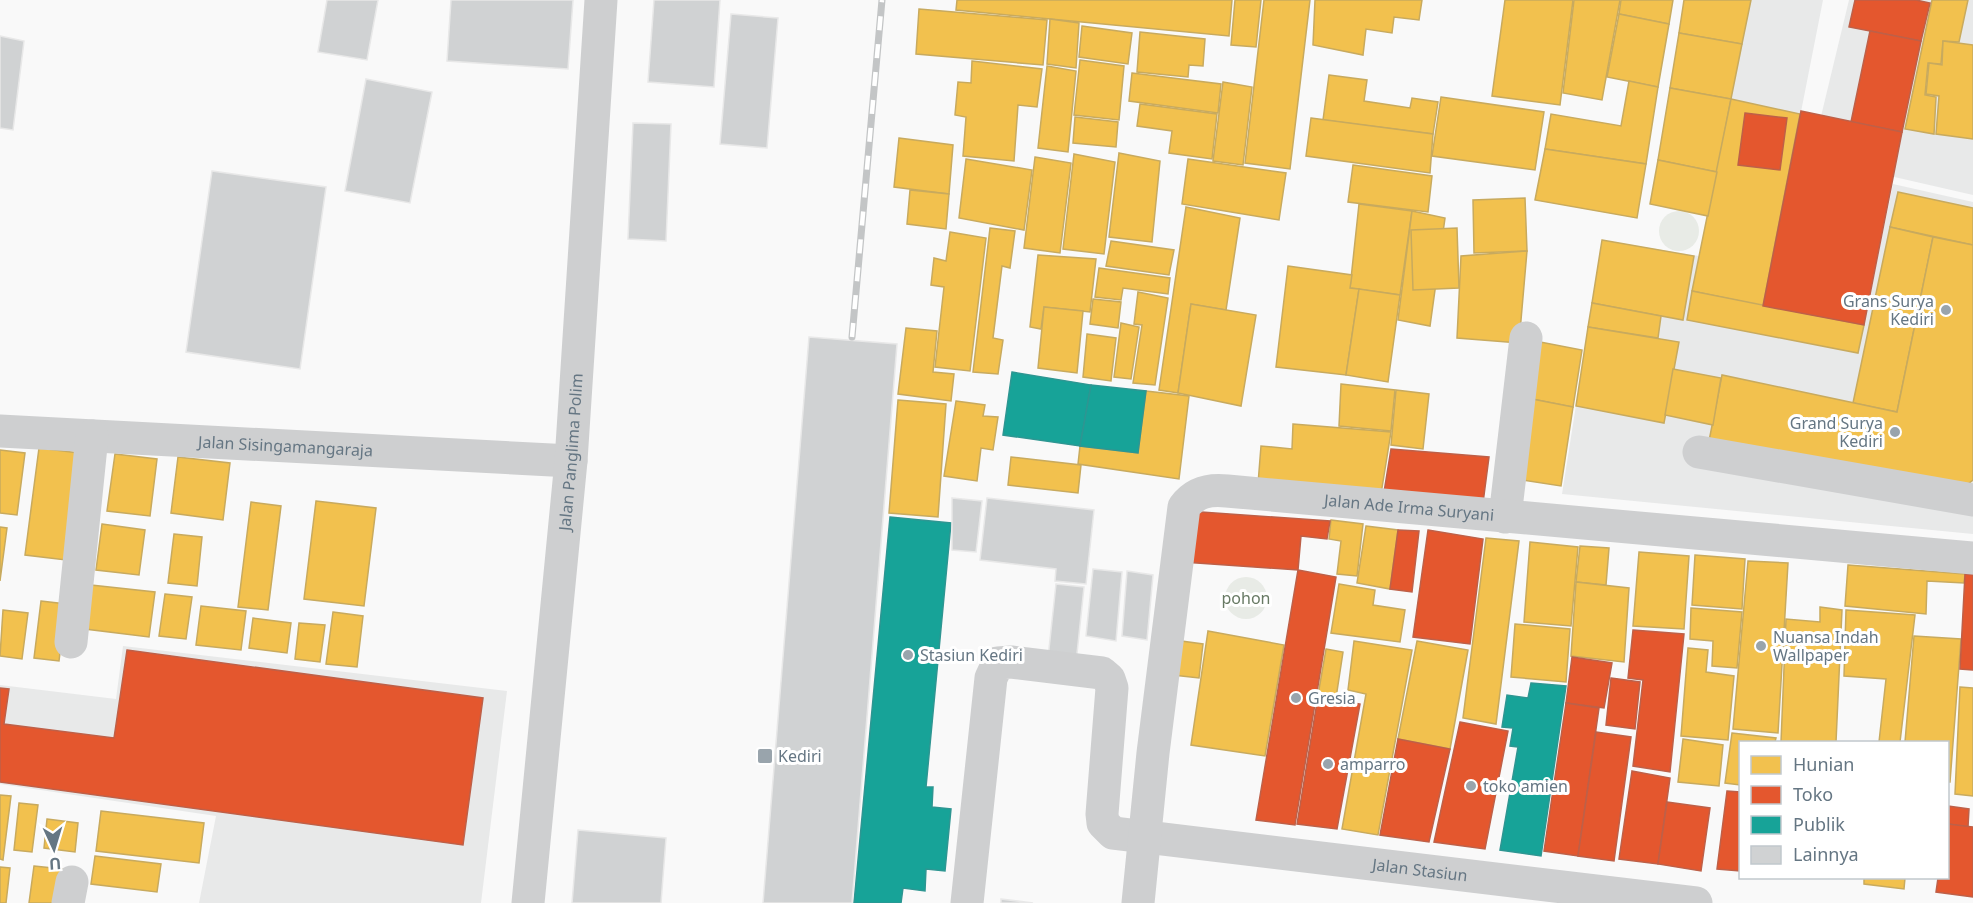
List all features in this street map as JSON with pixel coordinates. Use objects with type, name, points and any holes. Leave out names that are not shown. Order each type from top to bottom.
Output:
[{"type":"street","name":"Jalan Panglima Polim","points":[[528,903],[571,461],[601,0]]},
{"type":"street","points":[[1505,517],[1526,338]]},
{"type":"street","name":"Jalan Sisingamangaraja","points":[[0,431],[571,461]]},
{"type":"street","points":[[72,642],[92,436]]},
{"type":"street","points":[[1699,452],[1973,500]]},
{"type":"street","name":"Jalan Ade Irma Suryani","points":[[1138,903],[1143,837],[1184,507],[1191,498],[1213,490],[1973,558]]},
{"type":"street","name":"Jalan Stasiun","points":[[967,903],[991,678],[998,663],[1011,662],[1102,673],[1109,679],[1112,688],[1102,814],[1103,823],[1113,833],[1696,903]]},
{"type":"shaded area","points":[[1751,0],[1823,0],[1763,305],[1864,325],[1893,184],[1973,202],[1973,534],[1562,494],[1602,240],[1699,256]]},
{"type":"shaded area","points":[[1849,0],[1973,0],[1973,195],[1890,176],[1778,295]]},
{"type":"shaded area","points":[[123,646],[507,691],[481,903],[199,903],[216,816],[0,784],[0,685],[116,699]]},
{"type":"green space","points":[[1679,211],[1687,212],[1693,217],[1698,223],[1698,239],[1693,245],[1687,250],[1679,251],[1671,250],[1665,245],[1660,239],[1659,231],[1660,223],[1665,217],[1671,212]]},
{"type":"green space","name":"pohon","points":[[1246,577],[1261,583],[1267,598],[1261,613],[1246,619],[1231,613],[1225,598],[1231,583]]},
{"type":"building: Hunian","points":[[957,0],[1232,0],[1229,36],[956,10]]},
{"type":"building: Hunian","points":[[1235,0],[1261,0],[1256,47],[1231,45]]},
{"type":"building: Hunian","points":[[1264,0],[1310,0],[1290,169],[1245,163]]},
{"type":"building: Hunian","points":[[1315,0],[1422,0],[1419,20],[1394,17],[1392,33],[1366,29],[1363,55],[1313,45]]},
{"type":"building: Hunian","points":[[1505,0],[1573,0],[1560,105],[1492,96]]},
{"type":"building: Hunian","points":[[1574,0],[1620,0],[1602,100],[1563,93]]},
{"type":"building: Hunian","points":[[1621,0],[1673,0],[1669,24],[1619,14]]},
{"type":"building: Hunian","points":[[1684,0],[1751,0],[1742,44],[1679,33]]},
{"type":"building: Hunian","points":[[1932,0],[1968,0],[1959,42],[1943,41],[1941,64],[1928,63],[1925,95],[1936,97],[1934,134],[1905,129]]},
{"type":"building: Hunian","points":[[919,9],[1047,20],[1043,65],[916,54]]},
{"type":"building: Hunian","points":[[1619,14],[1669,24],[1658,87],[1607,77]]},
{"type":"building: Hunian","points":[[1050,19],[1079,23],[1076,68],[1047,64]]},
{"type":"building: Hunian","points":[[1082,26],[1132,33],[1128,64],[1079,57]]},
{"type":"building: Hunian","points":[[1140,32],[1205,39],[1203,66],[1189,65],[1188,77],[1137,72]]},
{"type":"building: Hunian","points":[[1679,33],[1742,44],[1731,99],[1670,88]]},
{"type":"building: Hunian","points":[[1943,41],[1973,45],[1973,139],[1936,134],[1939,96],[1926,94],[1929,63],[1942,65]]},
{"type":"building: Hunian","points":[[1080,60],[1124,66],[1119,120],[1074,115]]},
{"type":"building: Hunian","points":[[972,61],[1042,69],[1037,107],[1018,105],[1014,161],[963,156],[966,117],[955,115],[958,82],[971,83]]},
{"type":"building: Hunian","points":[[1047,66],[1076,71],[1068,152],[1038,148]]},
{"type":"building: Hunian","points":[[1132,73],[1221,84],[1218,113],[1129,101]]},
{"type":"building: Hunian","points":[[1329,75],[1367,80],[1364,101],[1410,108],[1412,98],[1438,102],[1433,134],[1323,120]]},
{"type":"building: Hunian","points":[[1629,81],[1658,87],[1646,164],[1545,149],[1551,114],[1621,126]]},
{"type":"building: Hunian","points":[[1223,82],[1252,87],[1243,165],[1213,161]]},
{"type":"building: Hunian","points":[[1670,88],[1731,99],[1717,172],[1658,160]]},
{"type":"building: Hunian","points":[[1441,97],[1544,112],[1535,170],[1432,156]]},
{"type":"building: Hunian","points":[[1731,99],[1800,114],[1763,306],[1692,291]]},
{"type":"building: Hunian","points":[[1140,104],[1217,114],[1212,159],[1169,153],[1172,131],[1137,126]]},
{"type":"building: Hunian","points":[[1075,117],[1118,122],[1116,147],[1073,143]]},
{"type":"building: Hunian","points":[[1311,118],[1433,134],[1430,173],[1306,156]]},
{"type":"building: Hunian","points":[[899,138],[953,145],[949,194],[894,187]]},
{"type":"building: Hunian","points":[[1545,149],[1646,164],[1637,218],[1535,200]]},
{"type":"building: Hunian","points":[[1119,153],[1160,161],[1152,242],[1109,237]]},
{"type":"building: Hunian","points":[[1074,154],[1115,162],[1104,254],[1063,249]]},
{"type":"building: Hunian","points":[[1035,157],[1071,163],[1060,253],[1024,248]]},
{"type":"building: Hunian","points":[[966,159],[1032,170],[1024,230],[959,218]]},
{"type":"building: Hunian","points":[[1188,159],[1286,173],[1279,220],[1182,204]]},
{"type":"building: Hunian","points":[[1658,160],[1717,172],[1708,216],[1650,204]]},
{"type":"building: Hunian","points":[[1353,165],[1432,176],[1428,212],[1348,202]]},
{"type":"building: Hunian","points":[[910,190],[949,194],[946,229],[907,224]]},
{"type":"building: Hunian","points":[[1898,192],[1973,208],[1973,245],[1890,227]]},
{"type":"building: Hunian","points":[[1525,198],[1527,251],[1474,253],[1473,200]]},
{"type":"building: Hunian","points":[[1359,204],[1412,211],[1400,295],[1350,288]]},
{"type":"building: Hunian","points":[[1186,207],[1240,218],[1226,310],[1191,304],[1178,393],[1159,390]]},
{"type":"building: Hunian","points":[[1412,211],[1445,218],[1430,326],[1398,320]]},
{"type":"building: Hunian","points":[[1890,227],[1933,237],[1897,412],[1853,403]]},
{"type":"building: Hunian","points":[[990,228],[1015,231],[1010,268],[1002,266],[993,338],[1003,340],[998,374],[973,372]]},
{"type":"building: Hunian","points":[[1457,228],[1459,288],[1413,290],[1411,230]]},
{"type":"building: Hunian","points":[[950,232],[986,238],[970,371],[935,367],[944,287],[931,285],[934,258],[946,261]]},
{"type":"building: Hunian","name":"Grans Surya Kediri","points":[[1933,237],[1973,245],[1973,480],[1964,487],[1709,441],[1722,375],[1897,412]]},
{"type":"building: Hunian","points":[[1602,240],[1694,256],[1683,320],[1592,303]]},
{"type":"building: Hunian","points":[[1111,241],[1174,250],[1169,275],[1106,266]]},
{"type":"building: Hunian","points":[[1527,251],[1519,343],[1457,338],[1461,256]]},
{"type":"building: Hunian","points":[[1038,255],[1096,259],[1090,312],[1044,307],[1041,329],[1030,327]]},
{"type":"building: Hunian","points":[[1288,266],[1352,275],[1350,288],[1359,289],[1346,375],[1276,367]]},
{"type":"building: Hunian","points":[[1099,268],[1170,278],[1168,294],[1123,288],[1121,300],[1095,297]]},
{"type":"building: Hunian","points":[[1359,289],[1400,295],[1388,382],[1346,375]]},
{"type":"building: Hunian","points":[[1692,291],[1864,325],[1858,353],[1687,320]]},
{"type":"building: Hunian","points":[[1138,292],[1168,298],[1155,385],[1133,383],[1142,325],[1134,324]]},
{"type":"building: Hunian","points":[[1093,299],[1121,302],[1118,328],[1090,324]]},
{"type":"building: Hunian","points":[[1592,303],[1661,316],[1658,338],[1588,327]]},
{"type":"building: Hunian","points":[[1191,304],[1256,315],[1241,406],[1178,393]]},
{"type":"building: Hunian","points":[[1044,307],[1083,311],[1077,373],[1038,368]]},
{"type":"building: Hunian","points":[[1121,323],[1139,327],[1131,379],[1114,377]]},
{"type":"building: Hunian","points":[[1588,327],[1679,342],[1664,423],[1576,406]]},
{"type":"building: Hunian","points":[[906,328],[937,331],[933,372],[954,374],[951,401],[898,394]]},
{"type":"building: Hunian","points":[[1087,334],[1116,338],[1111,381],[1083,377]]},
{"type":"building: Hunian","points":[[1535,341],[1582,350],[1573,407],[1527,398]]},
{"type":"building: Hunian","points":[[1673,369],[1721,378],[1713,425],[1665,415]]},
{"type":"building: Hunian","points":[[1341,384],[1395,390],[1391,431],[1339,426]]},
{"type":"building: Hunian","points":[[1396,390],[1429,394],[1423,449],[1391,445]]},
{"type":"building: Hunian","points":[[1146,391],[1189,396],[1179,479],[1078,464],[1080,446],[1138,453]]},
{"type":"building: Hunian","points":[[1527,398],[1573,407],[1561,486],[1516,479]]},
{"type":"building: Hunian","points":[[898,400],[946,404],[938,517],[889,513]]},
{"type":"building: Hunian","points":[[956,401],[985,405],[983,416],[998,417],[993,450],[981,448],[977,481],[944,476]]},
{"type":"building: Hunian","points":[[1293,424],[1391,432],[1381,494],[1258,484],[1261,446],[1292,449]]},
{"type":"building: Hunian","points":[[39,448],[79,453],[66,560],[25,555]]},
{"type":"building: Hunian","points":[[0,450],[25,453],[17,515],[0,513]]},
{"type":"building: Hunian","points":[[115,454],[157,459],[150,516],[107,511]]},
{"type":"building: Hunian","points":[[178,457],[230,463],[223,520],[171,513]]},
{"type":"building: Hunian","points":[[1011,457],[1081,465],[1078,493],[1008,485]]},
{"type":"building: Hunian","points":[[316,501],[376,508],[364,606],[304,599]]},
{"type":"building: Hunian","points":[[251,502],[281,506],[268,610],[238,607]]},
{"type":"building: Hunian","points":[[1331,520],[1363,524],[1357,576],[1337,574],[1341,541],[1329,539]]},
{"type":"building: Hunian","points":[[102,524],[145,530],[139,575],[96,570]]},
{"type":"building: Hunian","points":[[1366,526],[1398,530],[1390,589],[1357,583]]},
{"type":"building: Hunian","points":[[0,527],[7,528],[0,581]]},
{"type":"building: Hunian","points":[[174,534],[202,537],[197,586],[168,583]]},
{"type":"building: Hunian","points":[[1486,538],[1519,541],[1496,724],[1463,718]]},
{"type":"building: Hunian","points":[[1530,542],[1578,547],[1571,626],[1524,622]]},
{"type":"building: Hunian","points":[[1580,546],[1609,548],[1606,585],[1576,582]]},
{"type":"building: Hunian","points":[[1639,552],[1689,556],[1684,629],[1633,626]]},
{"type":"building: Hunian","points":[[1695,555],[1745,559],[1742,609],[1692,605]]},
{"type":"building: Hunian","name":"Nuansa Indah Wallpaper","points":[[1748,561],[1788,563],[1778,733],[1733,729]]},
{"type":"building: Hunian","points":[[1848,565],[1965,574],[1964,583],[1927,581],[1926,614],[1845,606]]},
{"type":"building: Hunian","points":[[1576,582],[1629,588],[1624,662],[1571,656]]},
{"type":"building: Hunian","points":[[1339,584],[1375,590],[1373,605],[1405,610],[1400,642],[1331,633]]},
{"type":"building: Hunian","points":[[91,585],[155,592],[149,637],[85,629]]},
{"type":"building: Hunian","points":[[165,594],[192,597],[186,639],[159,636]]},
{"type":"building: Hunian","points":[[41,601],[66,604],[59,661],[34,658]]},
{"type":"building: Hunian","points":[[201,606],[246,611],[241,650],[196,645]]},
{"type":"building: Hunian","points":[[1820,607],[1842,610],[1836,741],[1781,741],[1786,619],[1820,622]]},
{"type":"building: Hunian","points":[[1691,608],[1742,612],[1737,668],[1712,666],[1713,641],[1690,639]]},
{"type":"building: Hunian","points":[[3,610],[28,613],[22,659],[0,656]]},
{"type":"building: Hunian","points":[[1846,610],[1915,615],[1900,741],[1879,741],[1886,679],[1844,676]]},
{"type":"building: Hunian","points":[[333,612],[363,616],[357,667],[326,664]]},
{"type":"building: Hunian","points":[[253,618],[291,623],[287,653],[249,648]]},
{"type":"building: Hunian","points":[[299,623],[325,625],[320,662],[295,659]]},
{"type":"building: Hunian","points":[[1515,624],[1570,629],[1566,682],[1511,677]]},
{"type":"building: Hunian","points":[[1208,631],[1284,645],[1265,756],[1191,745]]},
{"type":"building: Hunian","points":[[1914,636],[1961,639],[1950,782],[1949,741],[1905,741]]},
{"type":"building: Hunian","points":[[1174,640],[1203,644],[1199,678],[1173,675]]},
{"type":"building: Hunian","points":[[1354,641],[1412,650],[1378,835],[1342,829],[1366,694],[1348,690]]},
{"type":"building: Hunian","points":[[1417,641],[1468,650],[1450,749],[1398,739]]},
{"type":"building: Hunian","points":[[1688,648],[1708,650],[1706,672],[1734,676],[1728,740],[1681,736]]},
{"type":"building: Hunian","points":[[1326,649],[1343,652],[1336,698],[1318,695]]},
{"type":"building: Hunian","points":[[1960,687],[1973,688],[1973,796],[1955,794]]},
{"type":"building: Hunian","points":[[1732,733],[1776,738],[1775,741],[1739,741],[1739,785],[1725,783]]},
{"type":"building: Hunian","points":[[1683,739],[1723,745],[1719,786],[1678,782]]},
{"type":"building: Hunian","points":[[0,795],[11,796],[3,860],[0,859]]},
{"type":"building: Hunian","points":[[19,803],[38,805],[32,852],[14,850]]},
{"type":"building: Hunian","points":[[101,811],[204,823],[199,863],[96,851]]},
{"type":"building: Hunian","points":[[47,819],[78,823],[75,852],[44,848]]},
{"type":"building: Hunian","points":[[95,856],[161,864],[157,892],[91,884]]},
{"type":"building: Hunian","points":[[34,866],[62,869],[58,903],[29,903]]},
{"type":"building: Hunian","points":[[0,867],[10,868],[6,903],[0,903]]},
{"type":"building: Hunian","points":[[1864,879],[1905,879],[1904,889],[1864,884]]},
{"type":"building: Toko","points":[[1855,0],[1916,0],[1930,3],[1921,41],[1849,27]]},
{"type":"building: Toko","points":[[1870,31],[1921,41],[1902,132],[1851,122]]},
{"type":"building: Toko","points":[[1801,111],[1902,132],[1864,325],[1763,306]]},
{"type":"building: Toko","points":[[1745,113],[1787,118],[1780,170],[1738,165]]},
{"type":"building: Toko","points":[[1391,449],[1489,457],[1483,503],[1384,492]]},
{"type":"building: Toko","points":[[1187,511],[1330,521],[1327,539],[1301,536],[1298,570],[1183,562]]},
{"type":"building: Toko","points":[[1398,530],[1419,531],[1412,592],[1390,589]]},
{"type":"building: Toko","points":[[1428,530],[1483,539],[1470,644],[1413,637]]},
{"type":"building: Toko","name":"Gresia","points":[[1298,570],[1336,577],[1295,825],[1256,820]]},
{"type":"building: Toko","points":[[1965,574],[1973,575],[1973,670],[1960,669]]},
{"type":"building: Toko","points":[[1633,630],[1684,634],[1670,772],[1633,766],[1643,680],[1628,678]]},
{"type":"building: Toko","points":[[127,650],[483,698],[463,845],[0,782],[0,688],[9,689],[4,724],[114,738]]},
{"type":"building: Toko","points":[[1572,657],[1612,663],[1604,708],[1566,703]]},
{"type":"building: Toko","points":[[1611,678],[1640,682],[1635,729],[1606,725]]},
{"type":"building: Toko","name":"amparro","points":[[1318,696],[1360,704],[1337,829],[1297,824]]},
{"type":"building: Toko","points":[[1566,703],[1599,708],[1578,856],[1544,851]]},
{"type":"building: Toko","name":"toko amien","points":[[1460,722],[1508,731],[1485,849],[1434,842]]},
{"type":"building: Toko","points":[[1596,732],[1631,737],[1614,861],[1578,856]]},
{"type":"building: Toko","points":[[1398,739],[1450,749],[1429,842],[1380,835]]},
{"type":"building: Toko","points":[[1632,771],[1670,778],[1658,864],[1619,859]]},
{"type":"building: Toko","points":[[1727,791],[1739,792],[1739,871],[1717,869]]},
{"type":"building: Toko","points":[[1667,802],[1710,808],[1701,871],[1658,864]]},
{"type":"building: Toko","points":[[1949,806],[1969,809],[1968,827],[1949,824]]},
{"type":"building: Toko","points":[[1949,824],[1973,827],[1973,897],[1936,892],[1938,879],[1949,879]]},
{"type":"building: Publik","points":[[1012,372],[1091,385],[1080,446],[1003,435]]},
{"type":"building: Publik","points":[[1091,385],[1146,391],[1138,453],[1080,446]]},
{"type":"building: Publik","name":"Stasiun Kediri","points":[[890,517],[951,523],[926,787],[933,787],[932,807],[951,809],[945,871],[926,869],[925,891],[903,888],[901,903],[854,903]]},
{"type":"building: Publik","points":[[1531,683],[1566,686],[1541,856],[1500,850],[1518,747],[1510,746],[1513,728],[1502,727],[1507,695],[1528,698]]},
{"type":"building: Lainnya","points":[[327,0],[378,0],[367,60],[318,52]]},
{"type":"building: Lainnya","points":[[451,0],[573,0],[568,69],[447,61]]},
{"type":"building: Lainnya","points":[[654,0],[720,0],[714,87],[648,82]]},
{"type":"building: Lainnya","points":[[731,14],[778,18],[767,148],[720,144]]},
{"type":"building: Lainnya","points":[[0,36],[24,41],[13,130],[0,128]]},
{"type":"building: Lainnya","points":[[366,79],[432,92],[410,203],[345,191]]},
{"type":"building: Lainnya","points":[[633,123],[671,124],[666,241],[628,239]]},
{"type":"building: Lainnya","points":[[212,171],[326,187],[300,369],[186,352]]},
{"type":"building: Lainnya","points":[[809,337],[897,344],[852,903],[763,903]]},
{"type":"building: Lainnya","points":[[952,498],[982,501],[976,552],[952,550]]},
{"type":"building: Lainnya","points":[[987,498],[1094,510],[1086,584],[1055,581],[1056,569],[980,560]]},
{"type":"building: Lainnya","points":[[1093,569],[1122,572],[1116,641],[1086,636]]},
{"type":"building: Lainnya","points":[[1127,571],[1153,575],[1147,640],[1122,636]]},
{"type":"building: Lainnya","points":[[1056,584],[1084,587],[1076,663],[1048,658]]},
{"type":"building: Lainnya","points":[[578,830],[666,838],[661,903],[572,903]]},
{"type":"building: Lainnya","points":[[1001,899],[1033,903],[1001,903]]},
{"type":"railway","points":[[852,337],[882,0]]},
{"type":"place","name":"Grans Surya Kediri","points":[[1946,310]]},
{"type":"place","name":"Grand Surya Kediri","points":[[1895,432]]},
{"type":"place","name":"Nuansa Indah Wallpaper","points":[[1761,646]]},
{"type":"place","name":"Stasiun Kediri","points":[[908,655]]},
{"type":"place","name":"Gresia","points":[[1296,698]]},
{"type":"place","name":"Kediri","points":[[765,756]]},
{"type":"place","name":"amparro","points":[[1328,764]]},
{"type":"place","name":"toko amien","points":[[1471,786]]}]
